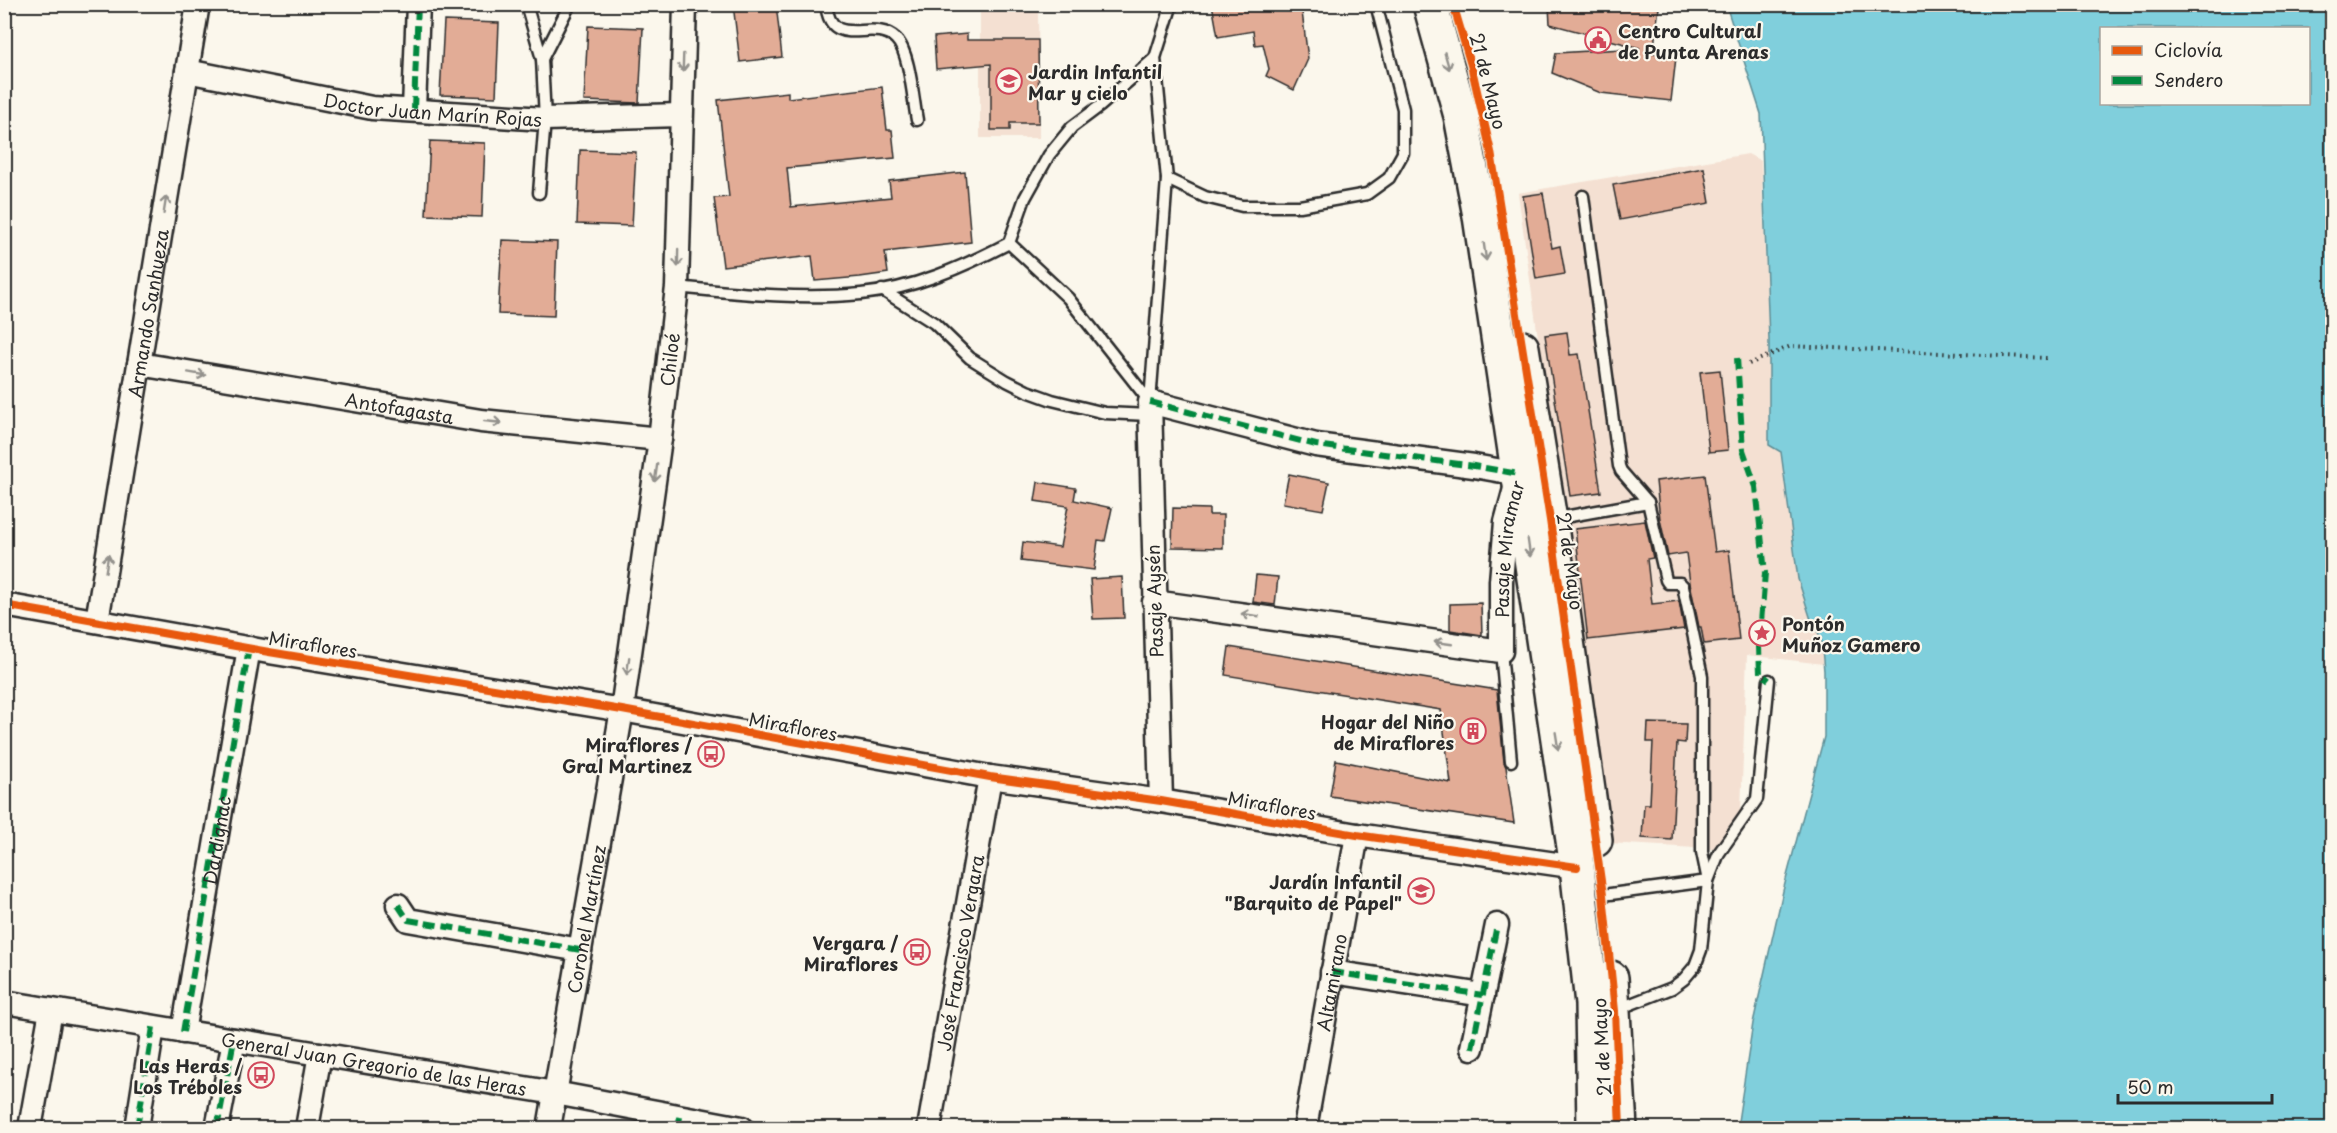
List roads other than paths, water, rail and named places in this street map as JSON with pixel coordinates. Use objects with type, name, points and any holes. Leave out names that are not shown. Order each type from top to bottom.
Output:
[{"type":"main road","name":"21 de Mayo","points":[[1430,4],[1449,69],[1471,163],[1577,867],[1592,1004],[1594,1128]]},
{"type":"main road","name":"21 de Mayo","points":[[1453,4],[1471,64],[1491,152],[1550,520],[1603,895],[1615,1011],[1620,1128]]},
{"type":"street","name":"Armando Sanhueza","points":[[97,621],[198,4]]},
{"type":"street","points":[[414,109],[418,4]]},
{"type":"street","name":"Chiloé","points":[[622,710],[660,439],[677,287],[680,116],[685,4]]},
{"type":"street","name":"Doctor Juan Marín Rojas","points":[[187,71],[372,108],[545,119],[680,116]]},
{"type":"street","name":"Antofagasta","points":[[139,364],[481,421],[660,439]]},
{"type":"street","name":"Pasaje Miramar","points":[[1150,408],[1316,445],[1519,474],[1506,522],[1501,581],[1501,651]]},
{"type":"street","name":"Pasaje Aysén","points":[[1150,408],[1161,801]]},
{"type":"street","points":[[1154,602],[1501,651]]},
{"type":"street","name":"Miraflores","points":[[4,605],[622,710],[990,777],[1161,801],[1357,835],[1577,867]]},
{"type":"street","name":"Dardignac","points":[[183,1032],[249,648]]},
{"type":"street","name":"Coronel Martínez","points":[[549,1128],[622,710]]},
{"type":"street","name":"José Francisco Vergara","points":[[929,1128],[990,777]]},
{"type":"street","name":"Altamirano","points":[[1305,1128],[1357,835]]},
{"type":"street","points":[[398,905],[408,920],[580,950]]},
{"type":"street","points":[[1472,1048],[1497,925]]},
{"type":"street","points":[[1332,972],[1483,995]]},
{"type":"street","name":"General Juan Gregorio de las Heras","points":[[4,1002],[555,1093],[679,1123],[742,1128]]},
{"type":"street","points":[[30,1128],[51,1010]]},
{"type":"street","points":[[137,1128],[153,1027]]},
{"type":"street","points":[[217,1128],[234,1040]]},
{"type":"street","points":[[307,1128],[320,1054]]},
{"type":"lane","points":[[526,4],[542,59],[545,119],[539,193]]},
{"type":"lane","points":[[542,59],[570,4]]},
{"type":"lane","points":[[826,4],[830,22],[840,29],[885,32],[897,40],[904,53],[917,120]]},
{"type":"lane","points":[[1150,408],[1167,179],[1155,58],[1172,4]]},
{"type":"lane","points":[[1167,179],[1204,197],[1242,206],[1299,206],[1367,194],[1389,178],[1403,153],[1403,109],[1376,4]]},
{"type":"lane","points":[[677,287],[785,297],[863,294],[921,282],[975,261],[1009,243],[1025,198],[1048,155],[1072,127],[1155,58]]},
{"type":"lane","points":[[1583,196],[1619,466],[1648,502],[1666,580],[1668,583],[1680,583],[1683,586],[1702,676],[1702,852],[1708,881]]},
{"type":"lane","points":[[1009,243],[1068,298],[1150,408]]},
{"type":"lane","points":[[882,290],[934,323],[970,358],[1028,391],[1087,410],[1105,413],[1150,408]]},
{"type":"lane","points":[[1550,520],[1648,502]]},
{"type":"lane","points":[[1501,651],[1511,761]]},
{"type":"lane","points":[[1615,1011],[1672,988],[1695,966],[1701,950],[1708,881],[1719,853],[1757,799],[1769,680]]},
{"type":"lane","points":[[1603,895],[1708,881]]},
{"type":"water","points":[[1726,5],[2332,5],[2332,1128],[1737,1128],[1753,1023],[1783,891],[1824,737],[1824,671],[1821,637],[1812,623],[1798,579],[1781,452],[1769,445],[1769,340],[1761,114]]},
{"type":"place","name":"Centro Cultural de Punta Arenas","points":[[1598,40]]},
{"type":"place","name":"Jardin Infantil Mar y cielo","points":[[1009,81]]},
{"type":"place","name":"Pontón Muñoz Gamero","points":[[1762,633]]},
{"type":"place","name":"Hogar del Niño de Miraflores","points":[[1473,731]]},
{"type":"place","name":"Miraflores / Gral Martinez","points":[[711,754]]},
{"type":"place","name":"Jardín Infantil \"Barquito de Papel\"","points":[[1421,891]]},
{"type":"place","name":"Vergara / Miraflores","points":[[917,952]]},
{"type":"place","name":"Las Heras / Los Tréboles","points":[[261,1075]]}]
